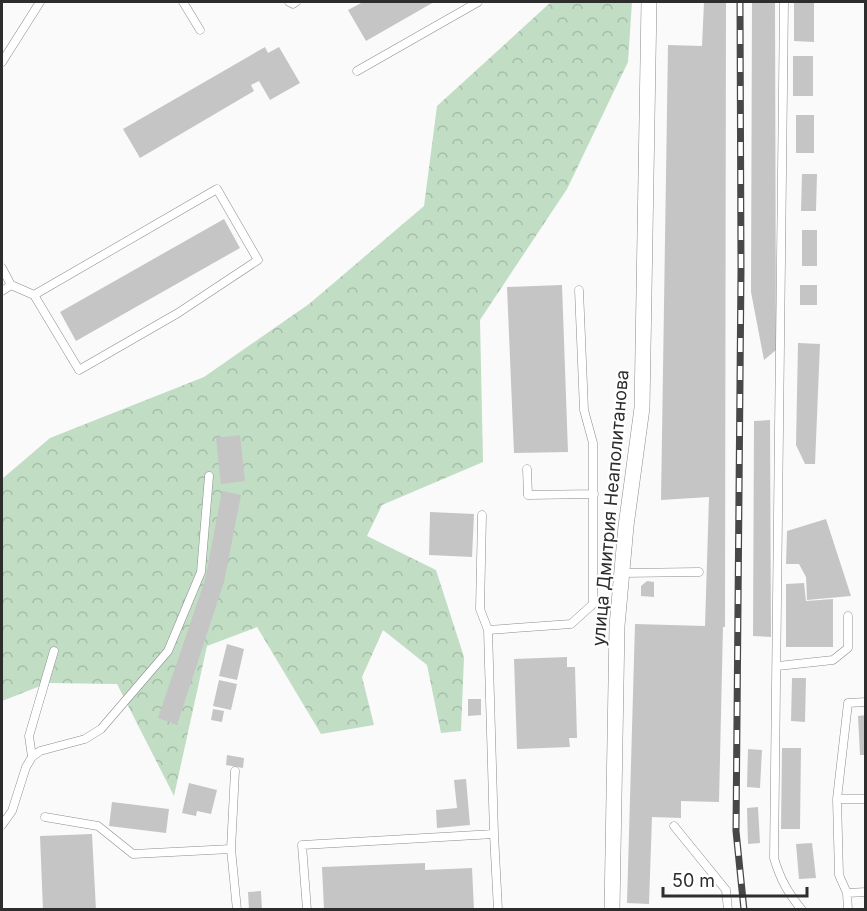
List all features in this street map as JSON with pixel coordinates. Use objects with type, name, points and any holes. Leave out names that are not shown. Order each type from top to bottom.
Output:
[{"type":"street","name":"улица Дмитрия Неаполитанова","points":[[612,909],[617,626],[642,408],[649,2]]},
{"type":"lane","points":[[2,62],[40,2]]},
{"type":"lane","points":[[183,2],[200,30]]},
{"type":"lane","points":[[290,2],[292,4],[296,2]]},
{"type":"lane","points":[[357,71],[478,2]]},
{"type":"lane","points":[[784,2],[774,858],[779,879],[802,909]]},
{"type":"lane","points":[[2,268],[11,285],[34,295],[78,370],[178,313],[258,260],[217,189],[34,295]]},
{"type":"lane","points":[[2,291],[11,285]]},
{"type":"lane","points":[[488,630],[571,624],[593,604],[593,443],[584,410],[579,291]]},
{"type":"lane","points":[[527,469],[528,495],[594,494]]},
{"type":"lane","points":[[2,825],[12,811],[26,767],[32,758],[40,751],[85,739],[101,729],[168,651],[201,573],[209,476]]},
{"type":"lane","points":[[482,515],[480,609],[488,630],[498,909]]},
{"type":"lane","points":[[622,573],[699,572]]},
{"type":"lane","points":[[778,666],[833,660],[848,648],[848,616]]},
{"type":"lane","points":[[32,758],[29,736],[54,651]]},
{"type":"lane","points":[[848,909],[847,893],[839,875],[837,799],[848,703],[866,702]]},
{"type":"lane","points":[[235,771],[231,849],[237,909]]},
{"type":"lane","points":[[837,799],[866,799]]},
{"type":"lane","points":[[45,817],[98,826],[133,854],[231,849]]},
{"type":"lane","points":[[674,826],[726,890],[728,909]]},
{"type":"lane","points":[[307,909],[302,845],[494,834]]},
{"type":"lane","points":[[847,893],[866,892]]},
{"type":"green space","points":[[551,2],[632,2],[628,62],[567,189],[480,320],[483,462],[382,505],[367,536],[436,570],[464,657],[461,731],[441,733],[427,665],[383,630],[362,677],[374,725],[321,734],[257,627],[207,646],[174,796],[117,684],[48,683],[2,701],[2,479],[50,438],[204,377],[309,304],[424,206],[437,106]]},
{"type":"building","points":[[363,2],[434,2],[366,41],[348,10]]},
{"type":"building","points":[[704,2],[726,2],[725,627],[723,627],[719,802],[681,801],[681,818],[652,817],[649,904],[627,903],[635,624],[705,626],[709,497],[661,500],[668,45],[702,46]]},
{"type":"building","points":[[752,2],[775,2],[776,350],[764,360],[751,292]]},
{"type":"building","points":[[794,2],[814,3],[814,42],[794,41]]},
{"type":"building","points":[[265,47],[268,53],[279,47],[300,83],[270,100],[259,81],[251,85],[254,91],[140,158],[123,129]]},
{"type":"building","points":[[793,56],[813,56],[813,96],[793,96]]},
{"type":"building","points":[[796,115],[814,115],[814,153],[796,153]]},
{"type":"building","points":[[802,174],[817,174],[816,211],[801,211]]},
{"type":"building","points":[[224,219],[240,248],[76,341],[60,312]]},
{"type":"building","points":[[802,230],[817,230],[817,266],[802,266]]},
{"type":"building","points":[[562,285],[568,452],[514,453],[507,287]]},
{"type":"building","points":[[800,285],[817,285],[817,305],[800,305]]},
{"type":"building","points":[[798,343],[820,344],[815,464],[805,464],[796,445]]},
{"type":"building","points":[[770,420],[771,637],[753,636],[754,421]]},
{"type":"building","points":[[240,435],[245,481],[221,484],[216,438]]},
{"type":"building","points":[[222,491],[241,495],[224,582],[177,725],[158,718],[205,580]]},
{"type":"building","points":[[430,512],[474,514],[472,557],[429,555]]},
{"type":"building","points":[[826,519],[851,596],[807,600],[806,577],[799,564],[786,564],[787,531]]},
{"type":"building","points":[[647,581],[654,582],[654,597],[641,596],[641,586]]},
{"type":"building","points":[[804,583],[806,601],[833,599],[833,647],[786,647],[786,584]]},
{"type":"building","points":[[227,644],[244,649],[237,680],[219,676]]},
{"type":"building","points":[[567,657],[567,667],[575,667],[577,738],[569,738],[570,747],[517,749],[514,659]]},
{"type":"building","points":[[792,678],[806,678],[805,722],[791,721]]},
{"type":"building","points":[[219,680],[237,684],[231,710],[213,706]]},
{"type":"building","points":[[468,699],[481,699],[481,715],[468,716]]},
{"type":"building","points":[[213,709],[224,711],[222,722],[211,720]]},
{"type":"building","points":[[866,715],[866,755],[860,755],[858,716]]},
{"type":"building","points":[[782,748],[801,748],[800,829],[781,829]]},
{"type":"building","points":[[748,749],[762,750],[760,788],[747,787]]},
{"type":"building","points":[[227,755],[244,758],[243,768],[226,765]]},
{"type":"building","points":[[466,779],[470,825],[437,828],[436,810],[457,808],[454,780]]},
{"type":"building","points":[[189,783],[217,790],[211,814],[197,811],[196,816],[182,813]]},
{"type":"building","points":[[112,802],[169,809],[166,833],[109,826]]},
{"type":"building","points":[[758,807],[760,843],[748,844],[747,808]]},
{"type":"building","points":[[92,834],[96,910],[43,910],[40,836]]},
{"type":"building","points":[[812,843],[816,878],[799,879],[796,844]]},
{"type":"building","points":[[425,863],[425,870],[472,868],[474,910],[324,910],[322,867]]},
{"type":"building","points":[[261,891],[262,910],[249,910],[248,892]]},
{"type":"railway","points":[[740,2],[741,269],[736,831],[744,910]]}]
